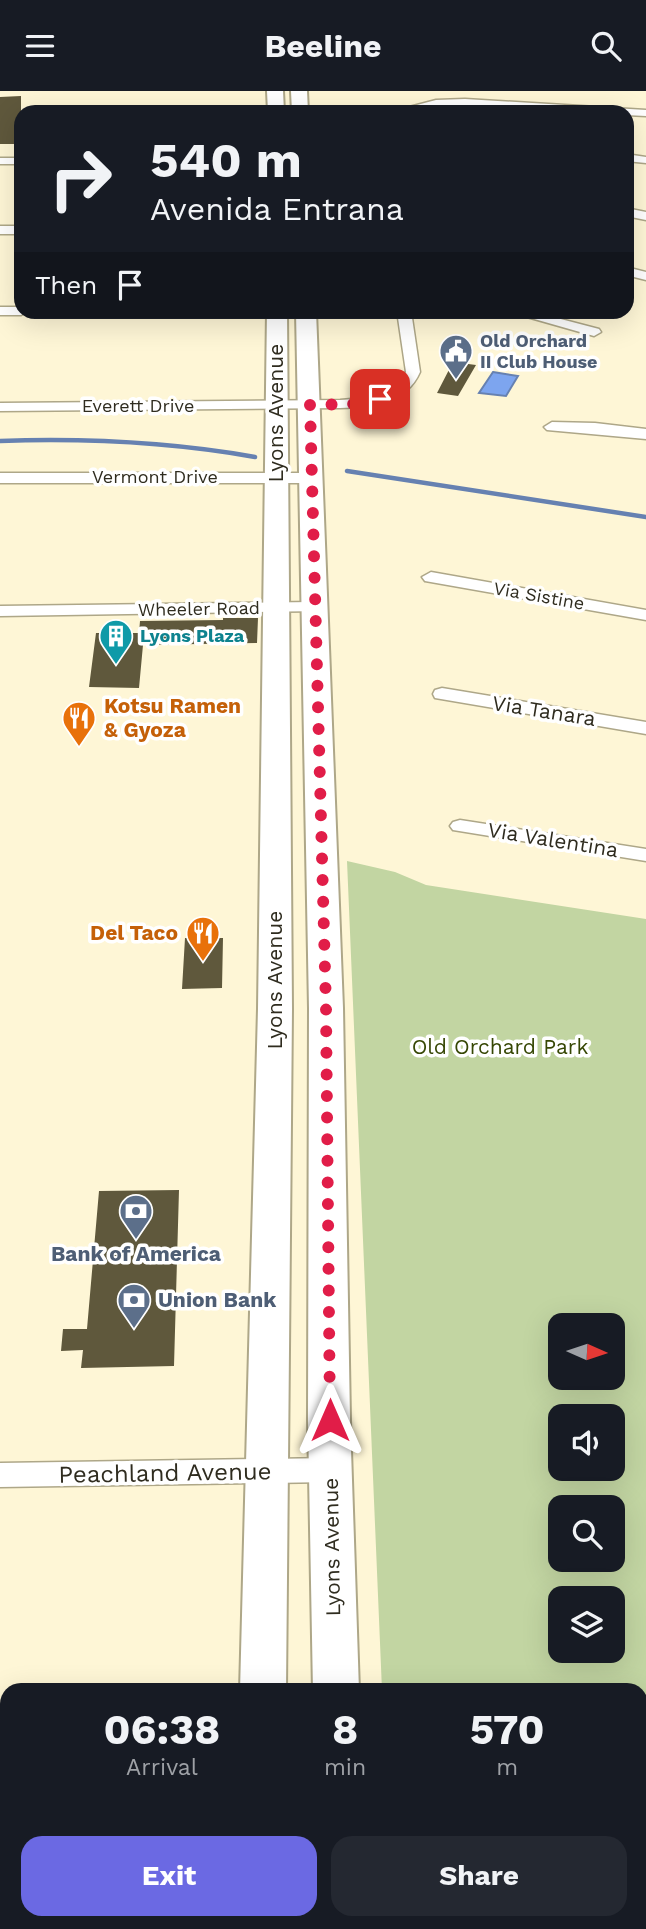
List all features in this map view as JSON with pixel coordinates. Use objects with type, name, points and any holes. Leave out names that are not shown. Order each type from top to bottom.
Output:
[{"type":"main road","name":"Lyons Avenue","points":[[277,319],[275,477],[295,608],[326,1022],[330,1470],[336,1683]]},
{"type":"main road","name":"Lyons Avenue","points":[[263,1683],[275,1009],[295,608],[310,478],[306,319]]},
{"type":"street","points":[[427,105],[465,102],[514,105]]},
{"type":"street","points":[[310,405],[353,404],[380,399],[407,385],[413,372],[405,319]]},
{"type":"street","points":[[543,319],[594,332]]},
{"type":"street","name":"Everett Drive","points":[[0,407],[310,405]]},
{"type":"street","points":[[552,427],[595,428],[646,434]]},
{"type":"street","name":"Vermont Drive","points":[[0,478],[310,478]]},
{"type":"street","name":"Via Sistine","points":[[431,577],[646,615]]},
{"type":"street","name":"Wheeler Road","points":[[0,611],[295,608]]},
{"type":"street","name":"Via Tanara","points":[[443,694],[646,728]]},
{"type":"street","name":"Via Valentina","points":[[460,826],[646,855]]},
{"type":"street","name":"Peachland Avenue","points":[[0,1475],[330,1470]]},
{"type":"green space","name":"Old Orchard Park","points":[[347,861],[395,872],[426,885],[646,919],[646,1683],[382,1683]]},
{"type":"water","points":[[493,372],[518,376],[506,396],[479,393]]},
{"type":"building","points":[[21,96],[21,105],[14,105],[14,144],[0,144],[0,97]]},
{"type":"building","name":"Old Orchard II Club House","points":[[453,362],[476,365],[458,396],[437,393]]},
{"type":"building","name":"Lyons Plaza","points":[[258,618],[257,643],[143,645],[139,688],[89,687],[96,633],[139,633],[140,621]]},
{"type":"building","name":"Del Taco","points":[[185,938],[223,938],[222,988],[182,989]]},
{"type":"building","name":"Bank of America","points":[[179,1190],[174,1366],[81,1368],[83,1350],[61,1351],[63,1329],[87,1329],[99,1191]]},
{"type":"waterway","points":[[0,441],[128,442],[255,457]]},
{"type":"waterway","points":[[347,471],[646,517]]},
{"type":"place","name":"Old Orchard II Club House","points":[[456,381]]},
{"type":"place","name":"Lyons Plaza","points":[[116,666]]},
{"type":"place","name":"Kotsu Ramen & Gyoza","points":[[79,748]]},
{"type":"place","name":"Del Taco","points":[[203,963]]},
{"type":"place","name":"Bank of America","points":[[136,1241]]},
{"type":"place","name":"Union Bank","points":[[134,1330]]},
{"type":"route","points":[[330,1420],[326,1008],[309,418],[310,405],[353,404],[380,399]]}]
